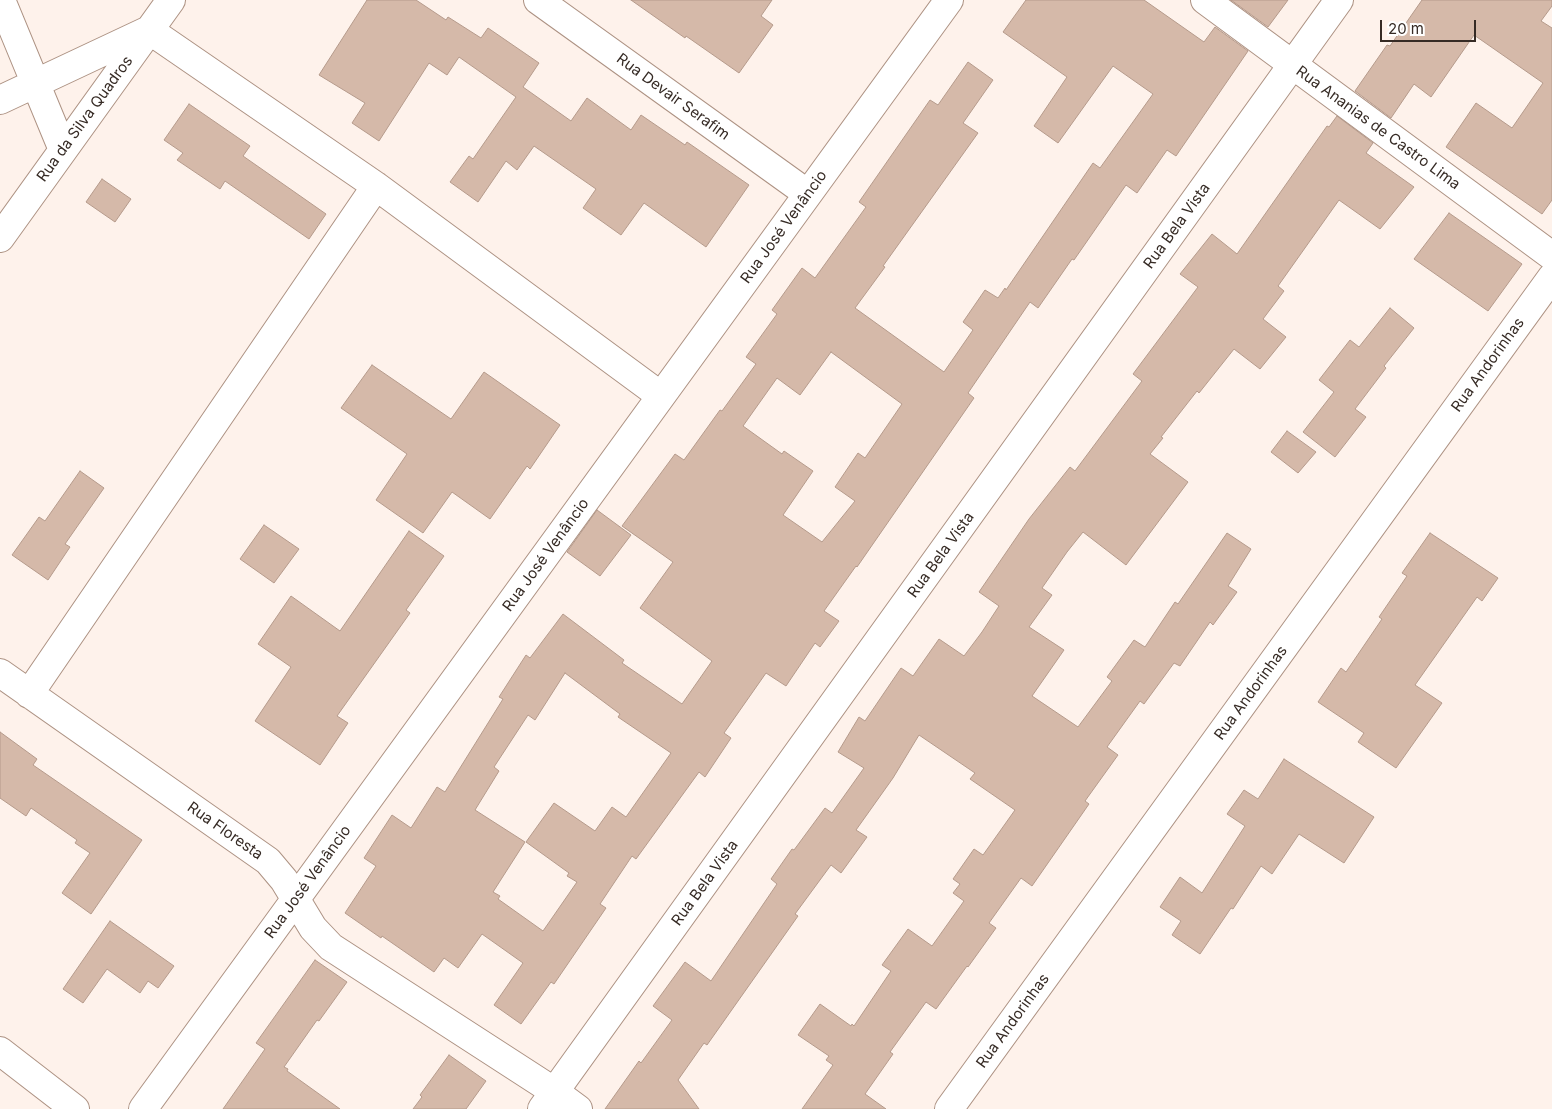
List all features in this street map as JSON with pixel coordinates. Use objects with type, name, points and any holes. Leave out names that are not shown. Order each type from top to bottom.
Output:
[{"type":"street","points":[[1,0],[63,150]]},
{"type":"street","name":"Rua da Silva Quadros","points":[[0,238],[171,0]]},
{"type":"street","name":"Rua Devair Serafim","points":[[538,0],[808,194]]},
{"type":"street","name":"Rua José Venâncio","points":[[143,1109],[949,0]]},
{"type":"street","name":"Rua Ananias de Castro Lima","points":[[1205,0],[1552,256]]},
{"type":"street","name":"Rua Bela Vista","points":[[549,1100],[1340,0]]},
{"type":"street","points":[[0,100],[149,30],[376,186],[661,396]]},
{"type":"street","points":[[29,694],[376,186]]},
{"type":"street","name":"Rua Andorinhas","points":[[952,1108],[1552,277]]},
{"type":"street","name":"Rua Floresta","points":[[0,673],[268,861],[284,880],[313,928],[331,947],[549,1100],[578,1109]]},
{"type":"street","points":[[0,1051],[75,1109]]},
{"type":"building","points":[[367,0],[416,0],[446,20],[448,17],[481,38],[488,28],[539,63],[523,87],[571,121],[587,98],[631,130],[641,115],[685,145],[687,142],[749,185],[706,247],[644,203],[621,235],[583,208],[596,189],[534,146],[517,170],[506,161],[478,202],[450,182],[469,156],[473,159],[516,97],[459,57],[447,75],[429,63],[379,141],[352,123],[365,103],[319,75]]},
{"type":"building","points":[[631,0],[772,0],[761,16],[773,25],[739,73]]},
{"type":"building","points":[[1026,0],[1144,0],[1204,42],[1215,27],[1248,51],[1176,156],[1167,150],[1137,193],[1126,185],[1038,308],[1030,302],[968,393],[974,398],[857,567],[824,611],[839,621],[820,647],[815,643],[786,686],[766,673],[724,733],[731,738],[705,777],[699,772],[636,859],[632,856],[600,904],[606,908],[554,984],[551,982],[521,1024],[494,1005],[523,963],[482,934],[458,968],[444,958],[434,972],[345,913],[376,866],[364,858],[392,815],[411,828],[437,787],[445,792],[503,699],[499,697],[526,655],[530,658],[563,614],[624,660],[622,663],[682,704],[712,661],[640,608],[673,562],[622,526],[675,454],[684,460],[720,410],[722,411],[756,364],[746,357],[777,314],[772,310],[802,268],[815,278],[866,207],[859,202],[930,100],[938,105],[968,62],[993,80],[963,123],[978,133],[855,308],[944,372],[973,330],[963,322],[985,290],[998,298],[1005,288],[1006,290],[1093,163],[1100,168],[1153,94],[1113,66],[1058,143],[1034,126],[1067,77],[1003,32]],"holes":[[[831,352],[902,404],[865,458],[858,453],[835,487],[855,501],[822,542],[783,515],[813,471],[784,451],[782,454],[743,426],[777,378],[800,395]],[[565,673],[620,714],[618,717],[671,753],[626,817],[612,807],[595,831],[554,803],[526,842],[569,873],[567,876],[577,882],[543,931],[498,899],[500,896],[493,892],[525,842],[475,810],[499,771],[494,767],[528,715],[535,720]]]},
{"type":"building","points":[[1231,0],[1288,0],[1268,27]]},
{"type":"building","points":[[1422,0],[1552,0],[1552,6],[1541,21],[1552,28],[1552,200],[1542,214],[1446,147],[1476,103],[1512,128],[1543,83],[1474,35],[1431,97],[1414,84],[1391,118],[1355,91],[1387,45],[1390,46]]},
{"type":"building","points":[[189,104],[250,146],[243,156],[326,214],[309,239],[225,181],[220,189],[177,160],[183,153],[164,140]]},
{"type":"building","points":[[1337,116],[1373,143],[1366,153],[1414,187],[1380,229],[1339,200],[1278,286],[1284,291],[1263,319],[1286,337],[1260,369],[1234,349],[1199,393],[1197,391],[1150,454],[1188,482],[1126,565],[1083,532],[1067,552],[1042,588],[1052,595],[1029,627],[1064,650],[1032,696],[1078,727],[1112,681],[1107,677],[1134,640],[1145,647],[1175,602],[1178,604],[1227,533],[1251,549],[1228,586],[1237,592],[1213,625],[1210,622],[1180,666],[1174,663],[1144,704],[1140,701],[1107,747],[1118,755],[1085,801],[1089,804],[1032,886],[1021,878],[989,923],[996,928],[968,967],[936,1009],[926,1002],[890,1052],[893,1054],[865,1094],[886,1109],[802,1109],[833,1065],[826,1060],[829,1056],[798,1035],[820,1004],[851,1026],[852,1024],[854,1026],[891,971],[882,965],[908,929],[932,946],[964,901],[953,893],[960,884],[953,879],[974,849],[983,855],[1015,810],[970,779],[975,773],[919,735],[893,778],[856,830],[867,837],[841,873],[831,865],[795,914],[798,916],[707,1045],[704,1043],[678,1080],[699,1109],[605,1109],[639,1061],[641,1063],[672,1020],[653,1006],[685,962],[711,981],[777,884],[771,879],[792,849],[794,850],[825,808],[832,813],[864,768],[838,752],[859,717],[865,721],[901,668],[913,676],[939,639],[964,656],[982,632],[999,606],[979,592],[1029,519],[1070,467],[1075,471],[1142,381],[1133,374],[1198,287],[1180,274],[1212,234],[1237,254],[1327,126],[1329,127]]},
{"type":"building","points":[[102,179],[131,199],[115,222],[86,202]]},
{"type":"building","points":[[1449,213],[1522,264],[1488,311],[1414,259]]},
{"type":"building","points":[[1390,308],[1414,328],[1384,366],[1386,368],[1355,409],[1366,417],[1335,457],[1303,432],[1334,392],[1319,380],[1350,340],[1359,347]]},
{"type":"building","points":[[372,365],[451,419],[484,372],[560,425],[530,469],[527,466],[490,519],[452,492],[423,533],[376,500],[407,454],[341,408]]},
{"type":"building","points":[[1287,431],[1316,452],[1298,473],[1271,452]]},
{"type":"building","points":[[80,471],[104,488],[65,544],[70,547],[48,580],[12,555],[39,517],[45,521]]},
{"type":"building","points":[[597,510],[631,535],[600,576],[567,552]]},
{"type":"building","points":[[264,525],[299,549],[274,583],[240,559]]},
{"type":"building","points":[[409,531],[444,556],[406,610],[410,613],[337,716],[348,723],[320,765],[255,721],[291,667],[258,644],[291,596],[340,631]]},
{"type":"building","points":[[1430,533],[1498,578],[1482,601],[1477,597],[1415,685],[1442,703],[1396,768],[1358,742],[1364,733],[1318,702],[1341,668],[1346,672],[1382,619],[1379,617],[1407,576],[1402,573]]},
{"type":"building","points":[[0,732],[37,759],[33,765],[142,840],[91,914],[62,893],[90,853],[75,843],[77,840],[31,808],[26,816],[0,798]]},
{"type":"building","points":[[1284,759],[1374,817],[1344,863],[1299,834],[1272,874],[1261,866],[1200,954],[1172,935],[1181,921],[1160,907],[1180,877],[1202,893],[1245,826],[1227,814],[1244,790],[1258,799]]},
{"type":"building","points":[[110,921],[174,966],[158,988],[148,981],[140,993],[107,969],[83,1003],[63,989]]},
{"type":"building","points":[[315,960],[347,982],[284,1067],[340,1109],[223,1109],[265,1049],[256,1043]]},
{"type":"building","points":[[449,1055],[486,1081],[466,1109],[413,1109],[422,1097],[420,1095]]}]
